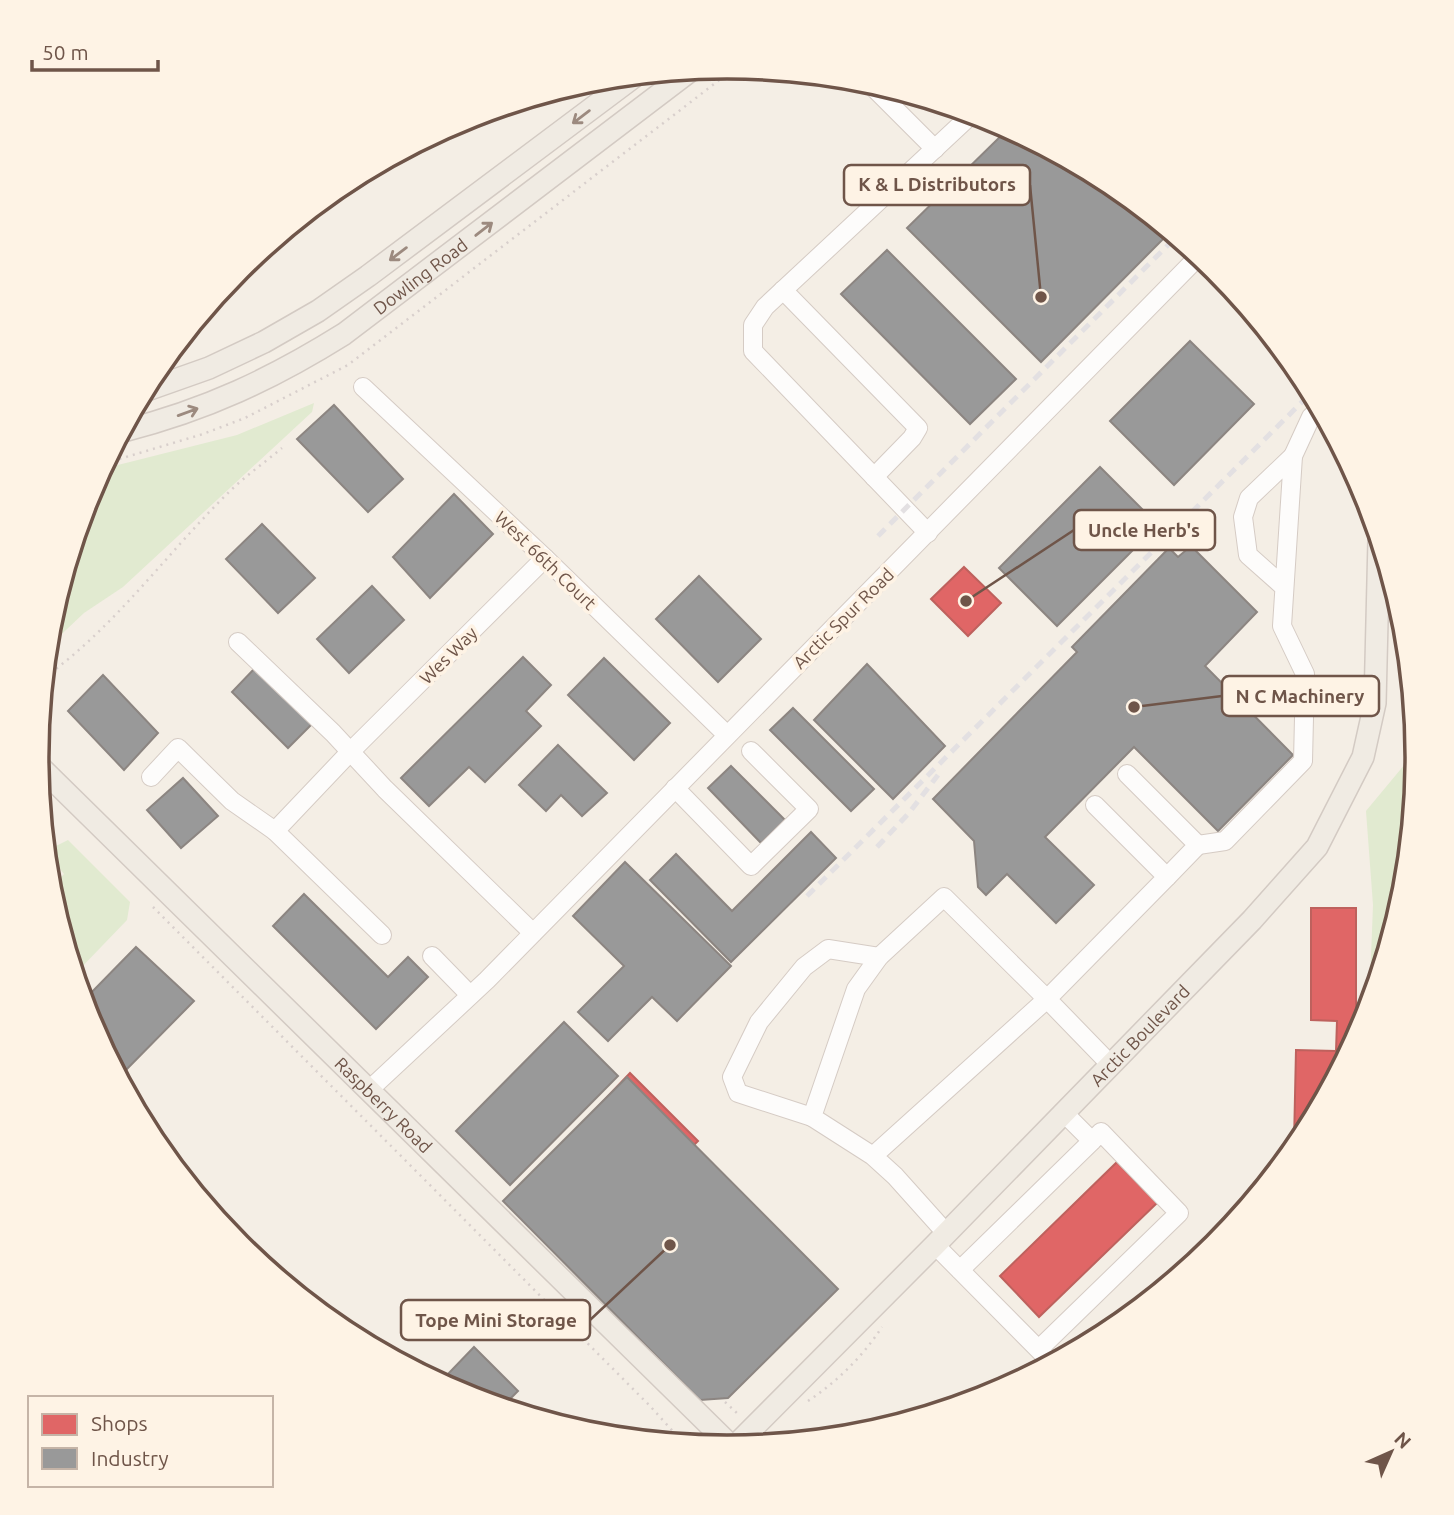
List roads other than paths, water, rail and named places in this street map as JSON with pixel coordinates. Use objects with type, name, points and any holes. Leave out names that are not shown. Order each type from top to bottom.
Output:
[{"type":"main road","name":"Dowling Road","points":[[135,427],[238,393],[292,367],[344,334],[676,82]]},
{"type":"main road","name":"Dowling Road","points":[[160,385],[209,368],[264,342],[318,311],[618,89]]},
{"type":"main road","name":"Arctic Boulevard","points":[[745,1435],[1111,1065],[1252,920],[1317,847],[1363,757],[1376,704],[1378,571]]},
{"type":"main road","name":"Raspberry Road","points":[[49,776],[722,1436]]},
{"type":"street","points":[[885,99],[935,149]]},
{"type":"street","points":[[928,533],[753,351],[753,325],[765,307],[963,122]]},
{"type":"street","name":"Arctic Spur Road","points":[[369,1090],[487,980],[1191,264]]},
{"type":"street","points":[[783,290],[918,428],[912,438],[874,477]]},
{"type":"street","name":"West 66th Court","points":[[363,387],[545,558],[727,735]]},
{"type":"street","points":[[873,1156],[1047,999],[1198,845],[1224,841],[1303,761],[1305,674],[1282,626],[1293,456],[1313,416]]},
{"type":"street","points":[[1284,587],[1248,555],[1243,517],[1249,498],[1293,456]]},
{"type":"street","name":"Wes Way","points":[[275,831],[351,751],[545,558]]},
{"type":"street","points":[[238,642],[533,933]]},
{"type":"street","points":[[151,777],[178,748],[232,801],[275,831],[382,935]]},
{"type":"street","points":[[675,788],[751,866],[809,809],[751,751]]},
{"type":"street","points":[[1127,774],[1198,845]]},
{"type":"street","points":[[1095,805],[1167,877]]},
{"type":"street","points":[[812,1116],[856,989],[879,957],[944,897],[1111,1065]]},
{"type":"street","points":[[879,957],[828,949],[804,967],[759,1022],[732,1077],[738,1093],[812,1116],[873,1156],[895,1176],[960,1270],[1046,1356]]},
{"type":"street","points":[[432,956],[470,995]]},
{"type":"street","points":[[1064,1113],[1092,1141]]},
{"type":"street","points":[[960,1270],[1101,1132],[1179,1213],[1039,1349]]},
{"type":"railway","points":[[878,536],[1169,244]]},
{"type":"railway","points":[[807,896],[1303,401]]},
{"type":"railway","points":[[877,847],[909,813],[938,775]]},
{"type":"place","name":"K & L Distributors","points":[[1041,297]]},
{"type":"place","name":"Uncle Herb's","points":[[966,601]]},
{"type":"place","name":"N C Machinery","points":[[1134,707]]},
{"type":"place","name":"Tope Mini Storage","points":[[670,1245]]}]
